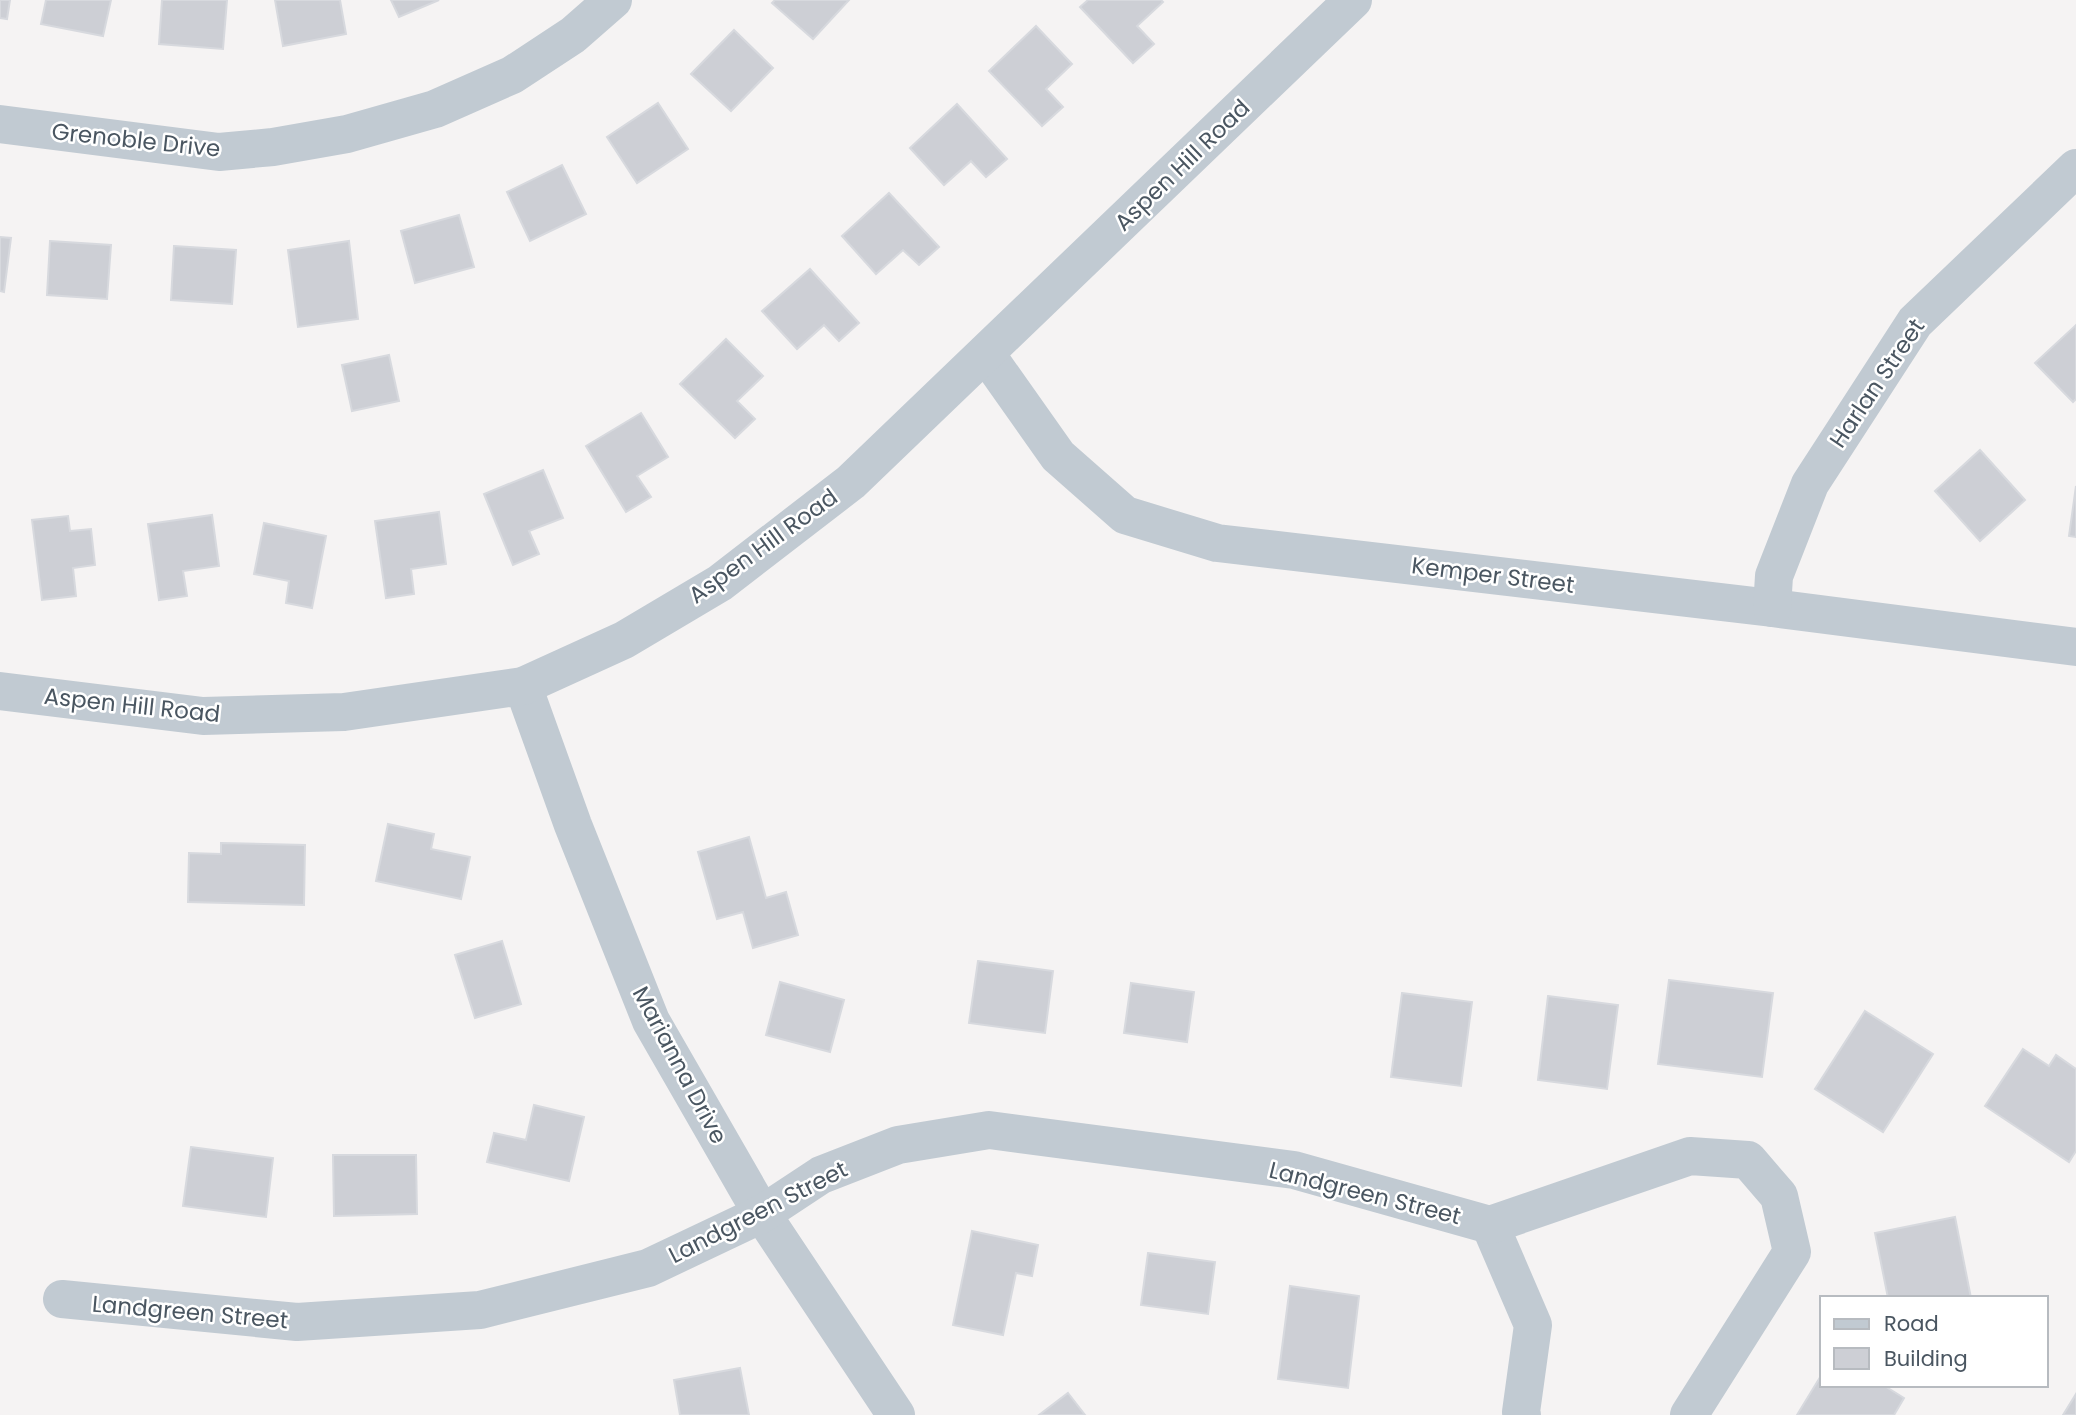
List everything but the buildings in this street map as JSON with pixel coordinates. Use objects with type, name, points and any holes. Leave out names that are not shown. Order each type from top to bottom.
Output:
[{"type":"street","name":"Grenoble Drive","points":[[0,124],[219,152],[273,147],[347,134],[435,109],[512,75],[573,35],[613,0]]},
{"type":"street","name":"Aspen Hill Road","points":[[0,691],[203,716],[344,712],[523,686],[624,640],[720,583],[850,482],[1353,0]]},
{"type":"street","name":"Harlan Street","points":[[1772,608],[1774,576],[1810,484],[1914,322],[2076,168]]},
{"type":"street","name":"Kemper Street","points":[[986,354],[1058,456],[1125,515],[1217,543],[1772,608],[2076,647]]},
{"type":"street","name":"Marianna Drive","points":[[523,686],[573,825],[651,1021],[762,1213],[896,1415]]},
{"type":"street","name":"Landgreen Street","points":[[62,1299],[297,1322],[480,1310],[648,1268],[762,1213],[821,1175],[898,1145],[989,1130],[1294,1170],[1490,1225],[1690,1156],[1748,1160],[1779,1196],[1792,1252],[1689,1415]]},
{"type":"street","name":"Landgreen Street","points":[[1490,1225],[1533,1325],[1522,1415]]}]
